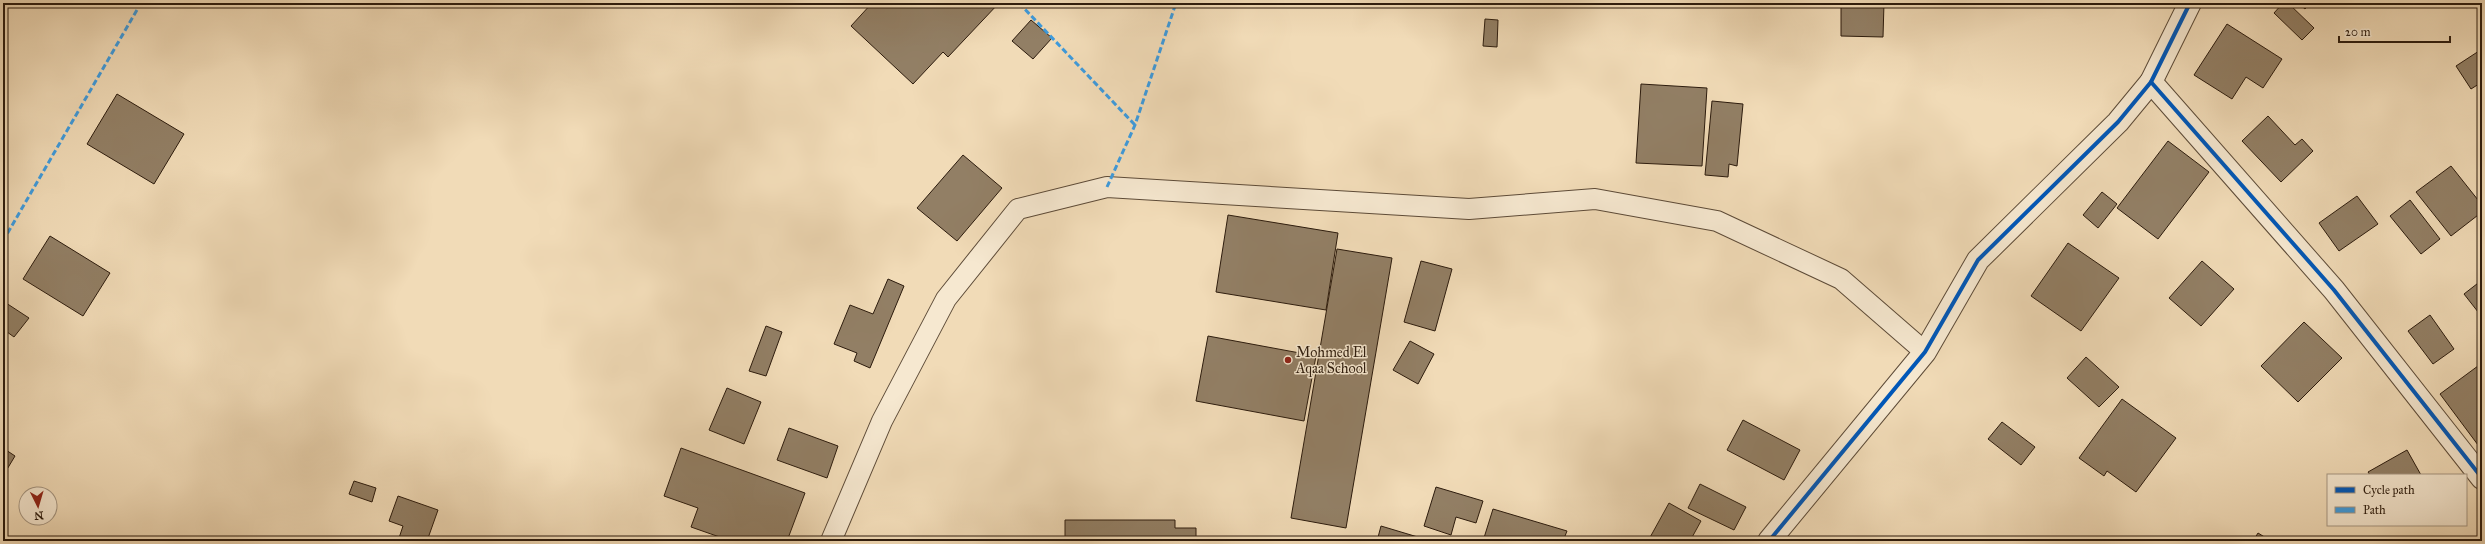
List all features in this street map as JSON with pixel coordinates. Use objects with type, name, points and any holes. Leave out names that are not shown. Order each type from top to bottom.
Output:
[{"type":"street","points":[[1769,541],[1925,352],[1978,260],[2118,122],[2150,82],[2190,3]]},
{"type":"street","points":[[2150,82],[2334,290],[2482,478]]},
{"type":"lane","points":[[831,541],[882,421],[946,299],[1018,209],[1107,187],[1469,209],[1594,199],[1717,221],[1841,278],[1925,352]]},
{"type":"building","points":[[872,3],[999,3],[948,57],[943,52],[913,84],[851,26]]},
{"type":"building","points":[[1841,3],[1884,3],[1883,37],[1841,36]]},
{"type":"building","points":[[2283,3],[2288,3],[2314,28],[2302,40],[2274,13]]},
{"type":"building","points":[[2298,3],[2311,3],[2305,9]]},
{"type":"building","points":[[1485,19],[1498,20],[1497,47],[1483,46]]},
{"type":"building","points":[[1031,20],[1052,38],[1033,59],[1012,41]]},
{"type":"building","points":[[2227,24],[2282,59],[2263,88],[2246,77],[2232,99],[2194,75]]},
{"type":"building","points":[[2482,49],[2482,82],[2471,89],[2456,66]]},
{"type":"building","points":[[1641,84],[1707,88],[1702,166],[1636,163]]},
{"type":"building","points":[[117,94],[184,134],[154,184],[87,144]]},
{"type":"building","points":[[1712,101],[1743,104],[1737,166],[1729,164],[1728,177],[1705,175]]},
{"type":"building","points":[[2268,116],[2295,145],[2302,139],[2313,151],[2281,182],[2242,141]]},
{"type":"building","points":[[2168,141],[2209,172],[2158,239],[2117,208]]},
{"type":"building","points":[[963,155],[1002,188],[957,241],[917,208]]},
{"type":"building","points":[[2451,166],[2482,205],[2482,212],[2451,236],[2416,192]]},
{"type":"building","points":[[2102,192],[2117,204],[2098,228],[2083,215]]},
{"type":"building","points":[[2357,196],[2378,224],[2339,251],[2319,223]]},
{"type":"building","points":[[2410,200],[2440,239],[2421,254],[2390,216]]},
{"type":"building","points":[[1228,215],[1338,233],[1326,310],[1216,292]]},
{"type":"building","points":[[50,236],[110,273],[83,316],[23,279]]},
{"type":"building","points":[[2068,243],[2119,278],[2081,331],[2031,296]]},
{"type":"building","points":[[1337,249],[1392,258],[1346,528],[1291,518]]},
{"type":"building","points":[[1421,261],[1452,269],[1435,331],[1404,322]]},
{"type":"building","points":[[2202,261],[2234,289],[2201,326],[2169,298]]},
{"type":"building","points":[[888,279],[904,286],[870,368],[854,361],[857,353],[834,344],[850,305],[873,314]]},
{"type":"building","points":[[2482,280],[2482,317],[2464,294]]},
{"type":"building","points":[[3,301],[29,318],[14,337],[3,329]]},
{"type":"building","points":[[2430,315],[2454,349],[2433,364],[2408,331]]},
{"type":"building","points":[[2304,322],[2342,358],[2298,402],[2261,366]]},
{"type":"building","points":[[766,326],[782,332],[766,376],[749,371]]},
{"type":"building","points":[[1208,336],[1316,356],[1304,421],[1196,401]]},
{"type":"building","points":[[1410,341],[1434,354],[1418,384],[1393,370]]},
{"type":"building","points":[[2086,357],[2119,387],[2099,407],[2067,378]]},
{"type":"building","points":[[2482,363],[2482,449],[2481,449],[2440,394]]},
{"type":"building","points":[[727,388],[761,402],[744,444],[709,430]]},
{"type":"building","points":[[2122,399],[2176,438],[2136,492],[2107,471],[2104,476],[2079,458]]},
{"type":"building","points":[[1743,420],[1800,450],[1784,480],[1727,450]]},
{"type":"building","points":[[2002,422],[2035,447],[2021,465],[1988,439]]},
{"type":"building","points":[[789,428],[838,446],[827,478],[777,460]]},
{"type":"building","points":[[3,448],[15,456],[3,476]]},
{"type":"building","points":[[681,448],[805,493],[787,541],[731,541],[691,527],[698,508],[664,496]]},
{"type":"building","points":[[2407,450],[2420,474],[2369,474],[2368,472]]},
{"type":"building","points":[[354,481],[376,488],[372,502],[349,494]]},
{"type":"building","points":[[1700,484],[1746,507],[1734,530],[1688,508]]},
{"type":"building","points":[[1436,487],[1483,501],[1476,523],[1456,517],[1451,535],[1424,526]]},
{"type":"building","points":[[398,496],[438,510],[427,541],[398,541],[403,526],[389,521]]},
{"type":"building","points":[[1669,503],[1701,521],[1690,541],[1648,541]]},
{"type":"building","points":[[1493,509],[1567,531],[1563,541],[1483,541]]},
{"type":"building","points":[[1065,520],[1175,520],[1175,528],[1196,528],[1196,541],[1065,541]]},
{"type":"building","points":[[1381,526],[1431,541],[1377,541]]},
{"type":"building","points":[[2258,533],[2271,541],[2253,541]]},
{"type":"marked path","points":[[3,241],[141,3]]},
{"type":"marked path","points":[[1019,3],[1135,125]]},
{"type":"marked path","points":[[1107,187],[1135,125],[1176,3]]},
{"type":"cycle path","points":[[1769,541],[1925,352],[1978,260],[2118,122],[2151,82],[2190,3]]},
{"type":"cycle path","points":[[2151,82],[2334,290],[2482,478]]},
{"type":"place","name":"Mohmed El Aqaa School","points":[[1288,360]]}]
